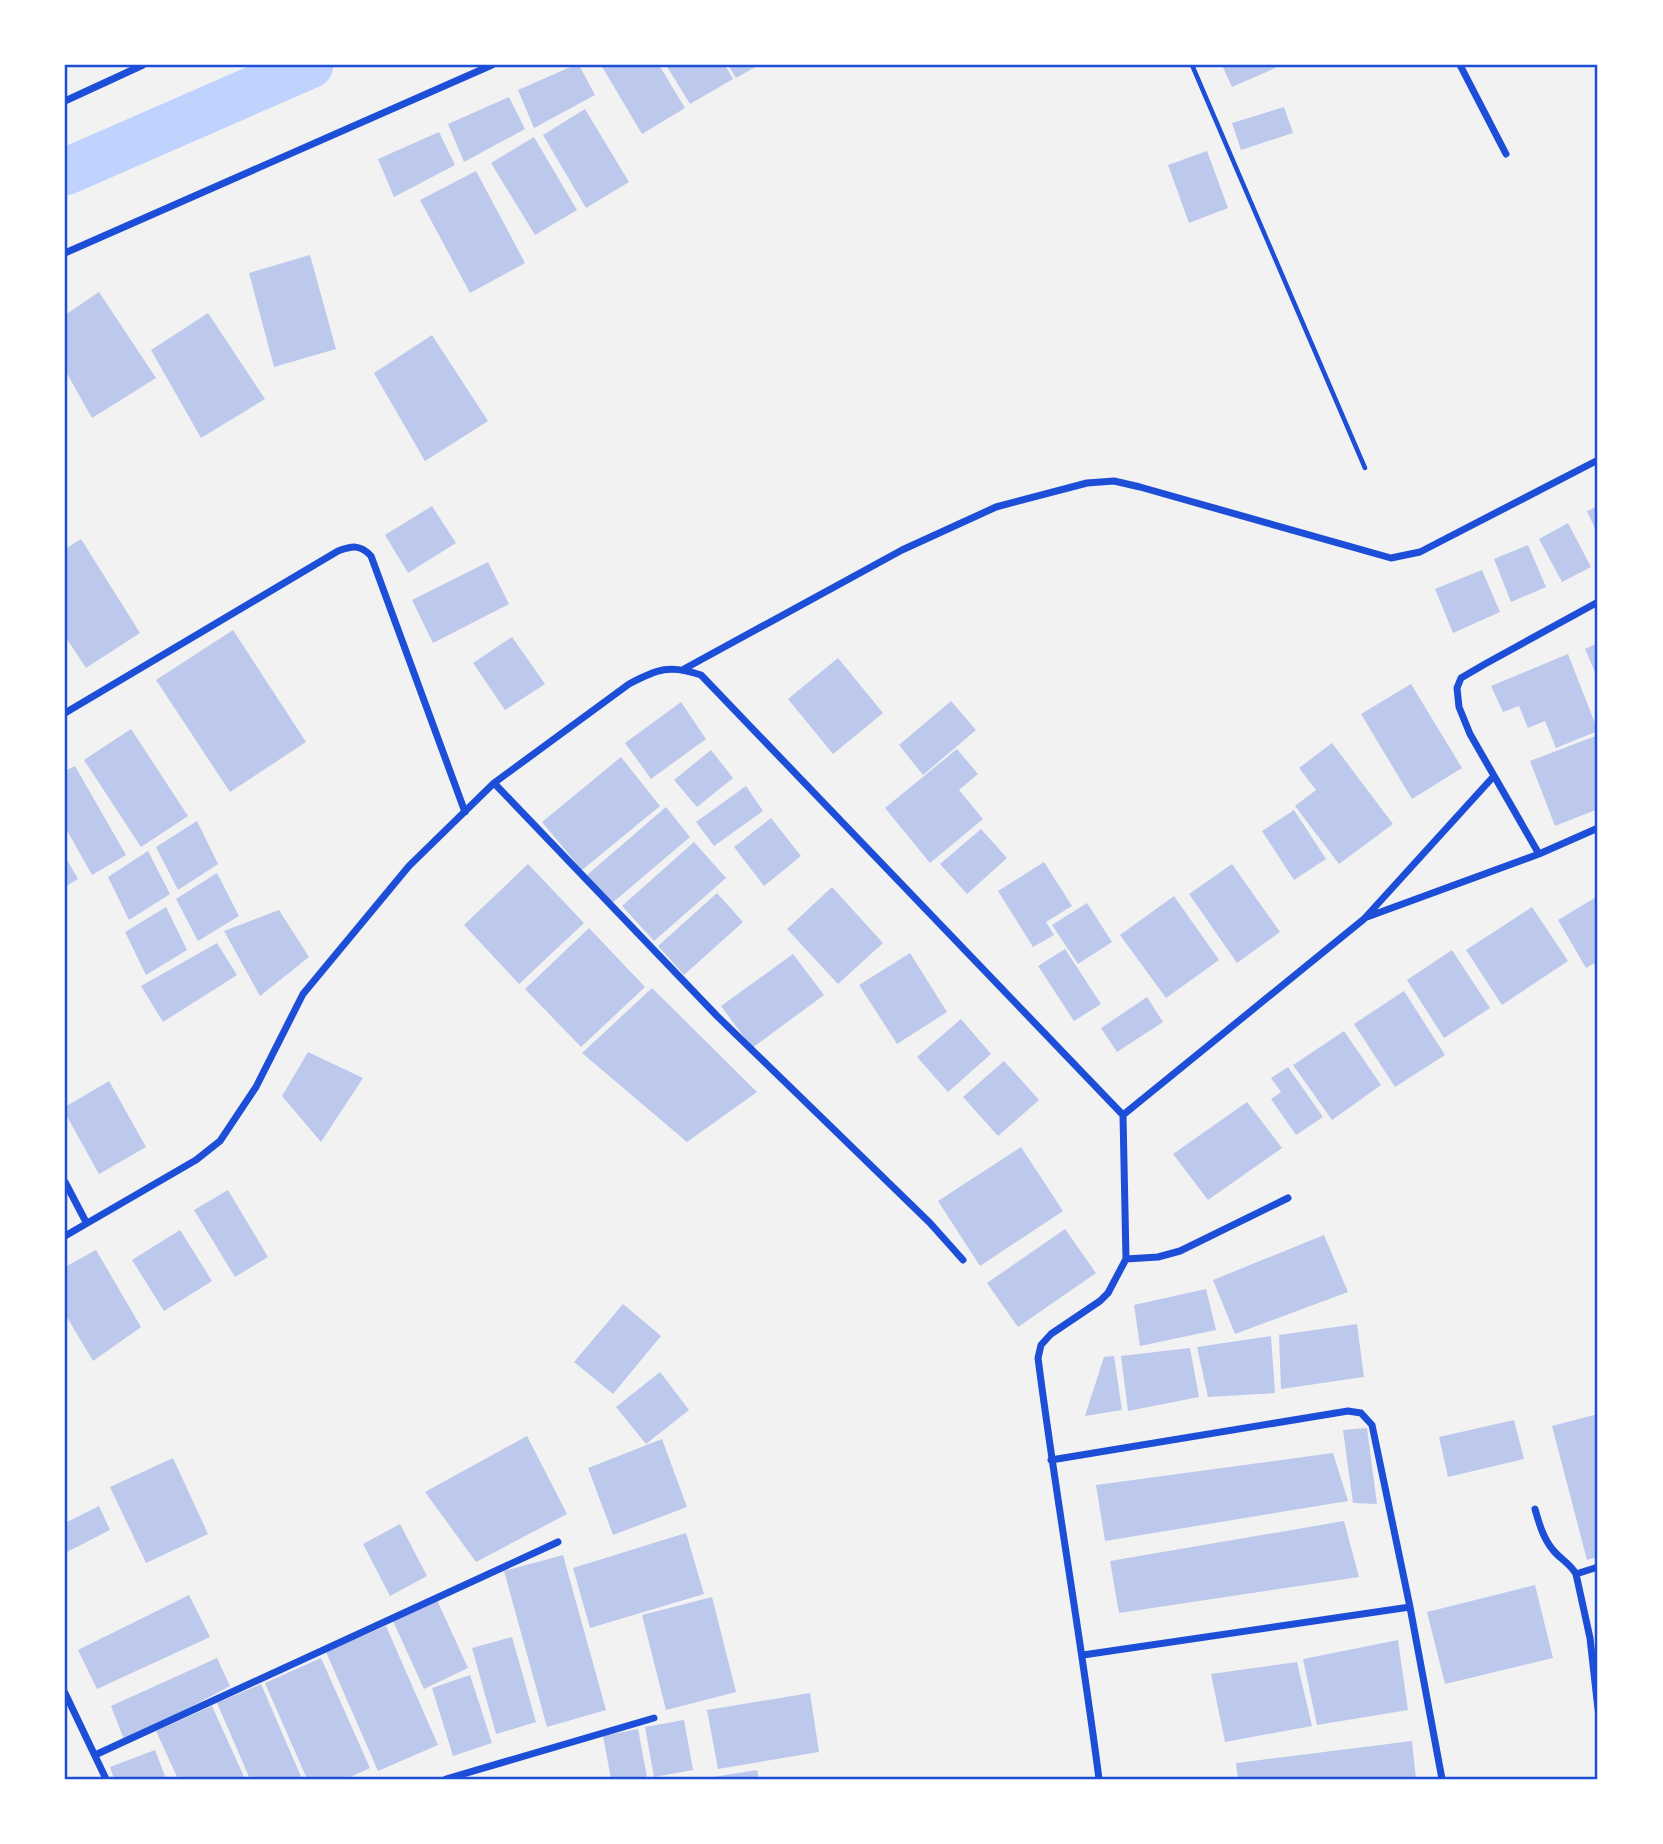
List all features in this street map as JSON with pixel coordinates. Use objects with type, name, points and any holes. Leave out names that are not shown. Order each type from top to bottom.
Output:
[{"type":"street","points":[[65,101],[143,65]]},
{"type":"street","points":[[65,253],[492,65]]},
{"type":"street","points":[[1460,65],[1506,154]]},
{"type":"street","points":[[684,669],[901,550],[996,507],[1087,483],[1114,481],[1140,487],[1391,558],[1420,552],[1598,460]]},
{"type":"street","points":[[65,713],[338,551],[354,546],[365,549],[371,556],[465,812]]},
{"type":"street","points":[[1539,854],[1470,734],[1456,695],[1461,678],[1598,602]]},
{"type":"street","points":[[65,1236],[196,1160],[220,1141],[256,1087],[303,995],[409,866],[494,783],[629,684],[661,669],[684,669],[702,676],[1123,1115],[1126,1259],[1108,1293],[1051,1334],[1041,1345],[1038,1357],[1099,1779]]},
{"type":"street","points":[[1123,1115],[1364,919],[1493,777]]},
{"type":"street","points":[[494,783],[717,1016],[930,1223],[963,1260]]},
{"type":"street","points":[[1364,919],[1539,854],[1598,828]]},
{"type":"street","points":[[65,1182],[86,1222]]},
{"type":"street","points":[[1126,1259],[1158,1257],[1180,1251],[1288,1198]]},
{"type":"street","points":[[1051,1461],[1348,1411],[1360,1413],[1372,1425],[1410,1607],[1441,1779]]},
{"type":"street","points":[[1535,1509],[1543,1534],[1553,1551],[1572,1566],[1576,1574],[1590,1638],[1598,1709]]},
{"type":"street","points":[[95,1755],[558,1542]]},
{"type":"street","points":[[1576,1574],[1598,1567]]},
{"type":"street","points":[[1083,1655],[1410,1607]]},
{"type":"street","points":[[65,1693],[106,1779]]},
{"type":"street","points":[[446,1779],[654,1718]]},
{"type":"path","points":[[1192,65],[1365,468]]},
{"type":"building","points":[[579,65],[595,95],[534,128],[518,90]]},
{"type":"building","points":[[601,65],[659,65],[685,108],[642,134]]},
{"type":"building","points":[[666,65],[725,65],[733,79],[690,104]]},
{"type":"building","points":[[728,65],[759,65],[736,78]]},
{"type":"building","points":[[1222,65],[1282,65],[1232,87]]},
{"type":"building","points":[[509,97],[525,129],[464,162],[448,124]]},
{"type":"building","points":[[1284,107],[1293,133],[1241,150],[1232,123]]},
{"type":"building","points":[[585,109],[629,182],[586,208],[543,135]]},
{"type":"building","points":[[439,132],[455,165],[394,197],[378,159]]},
{"type":"building","points":[[534,137],[577,210],[535,235],[491,163]]},
{"type":"building","points":[[1207,151],[1228,208],[1189,223],[1168,165]]},
{"type":"building","points":[[476,171],[525,263],[470,293],[420,200]]},
{"type":"building","points":[[310,255],[336,349],[274,367],[249,273]]},
{"type":"building","points":[[99,292],[156,378],[92,418],[65,370],[65,315]]},
{"type":"building","points":[[208,313],[265,399],[201,438],[151,350]]},
{"type":"building","points":[[432,335],[488,421],[425,461],[374,373]]},
{"type":"building","points":[[432,506],[456,543],[408,573],[385,535]]},
{"type":"building","points":[[1598,506],[1598,535],[1587,511]]},
{"type":"building","points":[[1568,523],[1591,567],[1562,582],[1539,539]]},
{"type":"building","points":[[81,539],[140,633],[86,668],[65,636],[65,549]]},
{"type":"building","points":[[1528,545],[1546,587],[1511,602],[1494,559]]},
{"type":"building","points":[[488,562],[509,604],[433,643],[412,600]]},
{"type":"building","points":[[1482,570],[1500,612],[1453,633],[1435,589]]},
{"type":"building","points":[[233,630],[306,742],[230,792],[156,680]]},
{"type":"building","points":[[512,637],[545,684],[505,710],[473,663]]},
{"type":"building","points":[[1598,643],[1598,679],[1585,649]]},
{"type":"building","points":[[1568,654],[1598,731],[1556,748],[1545,721],[1528,728],[1519,706],[1503,712],[1491,686]]},
{"type":"building","points":[[838,658],[883,713],[833,754],[788,699]]},
{"type":"building","points":[[1411,684],[1462,768],[1412,799],[1361,714]]},
{"type":"building","points":[[951,701],[976,730],[923,775],[899,745]]},
{"type":"building","points":[[681,702],[706,739],[651,779],[625,743]]},
{"type":"building","points":[[131,729],[188,816],[141,847],[84,760]]},
{"type":"building","points":[[1598,735],[1598,809],[1555,826],[1530,761]]},
{"type":"building","points":[[1332,743],[1393,824],[1339,864],[1295,806],[1316,790],[1299,768]]},
{"type":"building","points":[[957,749],[978,774],[959,790],[983,819],[930,863],[885,808]]},
{"type":"building","points":[[711,750],[733,778],[697,807],[674,780]]},
{"type":"building","points":[[621,757],[660,806],[582,870],[542,822]]},
{"type":"building","points":[[75,766],[126,855],[92,875],[65,827],[65,771]]},
{"type":"building","points":[[746,786],[763,811],[714,846],[696,822]]},
{"type":"building","points":[[666,807],[690,837],[611,904],[587,875]]},
{"type":"building","points":[[1294,810],[1326,859],[1294,880],[1262,831]]},
{"type":"building","points":[[771,818],[801,856],[764,886],[734,847]]},
{"type":"building","points":[[197,821],[218,864],[178,890],[156,847]]},
{"type":"building","points":[[981,829],[1007,858],[967,894],[940,864]]},
{"type":"building","points":[[694,842],[726,878],[654,941],[622,906]]},
{"type":"building","points":[[148,851],[170,894],[129,920],[108,877]]},
{"type":"building","points":[[65,856],[78,879],[65,887]]},
{"type":"building","points":[[1044,862],[1072,906],[1046,922],[1054,935],[1033,947],[998,891]]},
{"type":"building","points":[[528,864],[584,923],[519,984],[464,925]]},
{"type":"building","points":[[1232,864],[1280,932],[1237,963],[1189,894]]},
{"type":"building","points":[[217,873],[239,916],[198,941],[176,899]]},
{"type":"building","points":[[832,887],[883,943],[838,984],[787,929]]},
{"type":"building","points":[[717,893],[743,922],[684,975],[658,946]]},
{"type":"building","points":[[1174,896],[1219,960],[1166,998],[1120,935]]},
{"type":"building","points":[[1598,896],[1598,961],[1586,968],[1558,920]]},
{"type":"building","points":[[1087,903],[1112,942],[1078,964],[1052,925]]},
{"type":"building","points":[[166,907],[187,950],[146,975],[125,932]]},
{"type":"building","points":[[1532,907],[1568,961],[1502,1005],[1466,950]]},
{"type":"building","points":[[279,910],[309,957],[260,996],[224,931]]},
{"type":"building","points":[[589,928],[645,987],[581,1047],[525,989]]},
{"type":"building","points":[[217,943],[237,975],[163,1022],[141,986]]},
{"type":"building","points":[[1065,949],[1101,1004],[1074,1021],[1038,966]]},
{"type":"building","points":[[1452,950],[1490,1008],[1444,1038],[1407,980]]},
{"type":"building","points":[[910,953],[947,1012],[897,1044],[859,985]]},
{"type":"building","points":[[793,954],[824,995],[752,1048],[721,1006]]},
{"type":"building","points":[[652,988],[757,1092],[687,1142],[582,1053]]},
{"type":"building","points":[[1404,991],[1445,1055],[1395,1087],[1354,1024]]},
{"type":"building","points":[[1147,997],[1163,1022],[1117,1052],[1101,1028]]},
{"type":"building","points":[[961,1019],[991,1054],[948,1092],[917,1057]]},
{"type":"building","points":[[1344,1031],[1381,1085],[1332,1120],[1293,1065]]},
{"type":"building","points":[[308,1052],[363,1078],[321,1142],[282,1096]]},
{"type":"building","points":[[1004,1061],[1039,1100],[998,1136],[963,1097]]},
{"type":"building","points":[[1288,1067],[1323,1117],[1296,1135],[1271,1099],[1281,1092],[1271,1078]]},
{"type":"building","points":[[109,1081],[146,1147],[99,1174],[65,1113],[65,1107]]},
{"type":"building","points":[[1247,1102],[1282,1148],[1208,1200],[1173,1154]]},
{"type":"building","points":[[1021,1147],[1063,1211],[980,1266],[938,1201]]},
{"type":"building","points":[[228,1190],[268,1257],[235,1277],[194,1210]]},
{"type":"building","points":[[1065,1229],[1096,1273],[1018,1327],[987,1283]]},
{"type":"building","points":[[180,1230],[212,1281],[164,1311],[132,1260]]},
{"type":"building","points":[[1324,1235],[1348,1292],[1235,1334],[1213,1280]]},
{"type":"building","points":[[96,1250],[141,1327],[93,1361],[65,1314],[65,1267]]},
{"type":"building","points":[[1206,1289],[1216,1330],[1140,1346],[1134,1305]]},
{"type":"building","points":[[623,1304],[661,1336],[613,1394],[574,1362]]},
{"type":"building","points":[[1357,1324],[1364,1377],[1281,1389],[1279,1335]]},
{"type":"building","points":[[1271,1336],[1275,1393],[1208,1397],[1197,1347]]},
{"type":"building","points":[[1190,1348],[1199,1397],[1128,1411],[1121,1356]]},
{"type":"building","points":[[1114,1356],[1122,1410],[1085,1416],[1104,1357]]},
{"type":"building","points":[[660,1372],[689,1410],[646,1444],[616,1407]]},
{"type":"building","points":[[1598,1414],[1598,1557],[1587,1560],[1552,1426]]},
{"type":"building","points":[[1514,1420],[1524,1459],[1448,1477],[1439,1437]]},
{"type":"building","points":[[1367,1428],[1377,1504],[1353,1503],[1343,1430]]},
{"type":"building","points":[[527,1436],[567,1514],[476,1562],[425,1492]]},
{"type":"building","points":[[662,1439],[687,1507],[613,1535],[588,1468]]},
{"type":"building","points":[[1333,1453],[1348,1501],[1105,1541],[1096,1485]]},
{"type":"building","points":[[173,1458],[208,1534],[146,1563],[110,1487]]},
{"type":"building","points":[[99,1506],[110,1530],[65,1553],[65,1523]]},
{"type":"building","points":[[1344,1521],[1359,1577],[1119,1613],[1110,1561]]},
{"type":"building","points":[[400,1524],[427,1576],[390,1596],[363,1544]]},
{"type":"building","points":[[686,1533],[704,1594],[590,1628],[573,1568]]},
{"type":"building","points":[[563,1555],[606,1710],[547,1727],[504,1571]]},
{"type":"building","points":[[1535,1585],[1553,1658],[1445,1684],[1427,1612]]},
{"type":"building","points":[[189,1595],[210,1637],[97,1689],[78,1650]]},
{"type":"building","points":[[712,1597],[736,1692],[666,1710],[642,1615]]},
{"type":"building","points":[[437,1600],[468,1668],[424,1689],[393,1621]]},
{"type":"building","points":[[386,1626],[438,1745],[378,1771],[326,1652]]},
{"type":"building","points":[[512,1637],[536,1722],[496,1734],[472,1648]]},
{"type":"building","points":[[1398,1640],[1408,1710],[1317,1725],[1303,1659]]},
{"type":"building","points":[[217,1658],[230,1686],[125,1742],[111,1706]]},
{"type":"building","points":[[321,1658],[370,1768],[346,1779],[307,1779],[265,1683]]},
{"type":"building","points":[[1297,1662],[1312,1726],[1225,1742],[1211,1674]]},
{"type":"building","points":[[470,1675],[492,1743],[453,1756],[432,1688]]},
{"type":"building","points":[[261,1684],[302,1779],[250,1779],[217,1703]]},
{"type":"building","points":[[810,1693],[819,1752],[718,1769],[707,1710]]},
{"type":"building","points":[[212,1706],[245,1779],[178,1779],[156,1731]]},
{"type":"building","points":[[684,1720],[693,1770],[654,1777],[645,1727]]},
{"type":"building","points":[[638,1729],[647,1777],[611,1779],[603,1736]]},
{"type":"building","points":[[1412,1741],[1416,1779],[1238,1779],[1236,1763]]},
{"type":"building","points":[[155,1750],[166,1779],[114,1779],[110,1767]]},
{"type":"building","points":[[757,1770],[759,1779],[707,1779],[707,1778]]},
{"type":"waterway","points":[[65,172],[310,65]]}]
